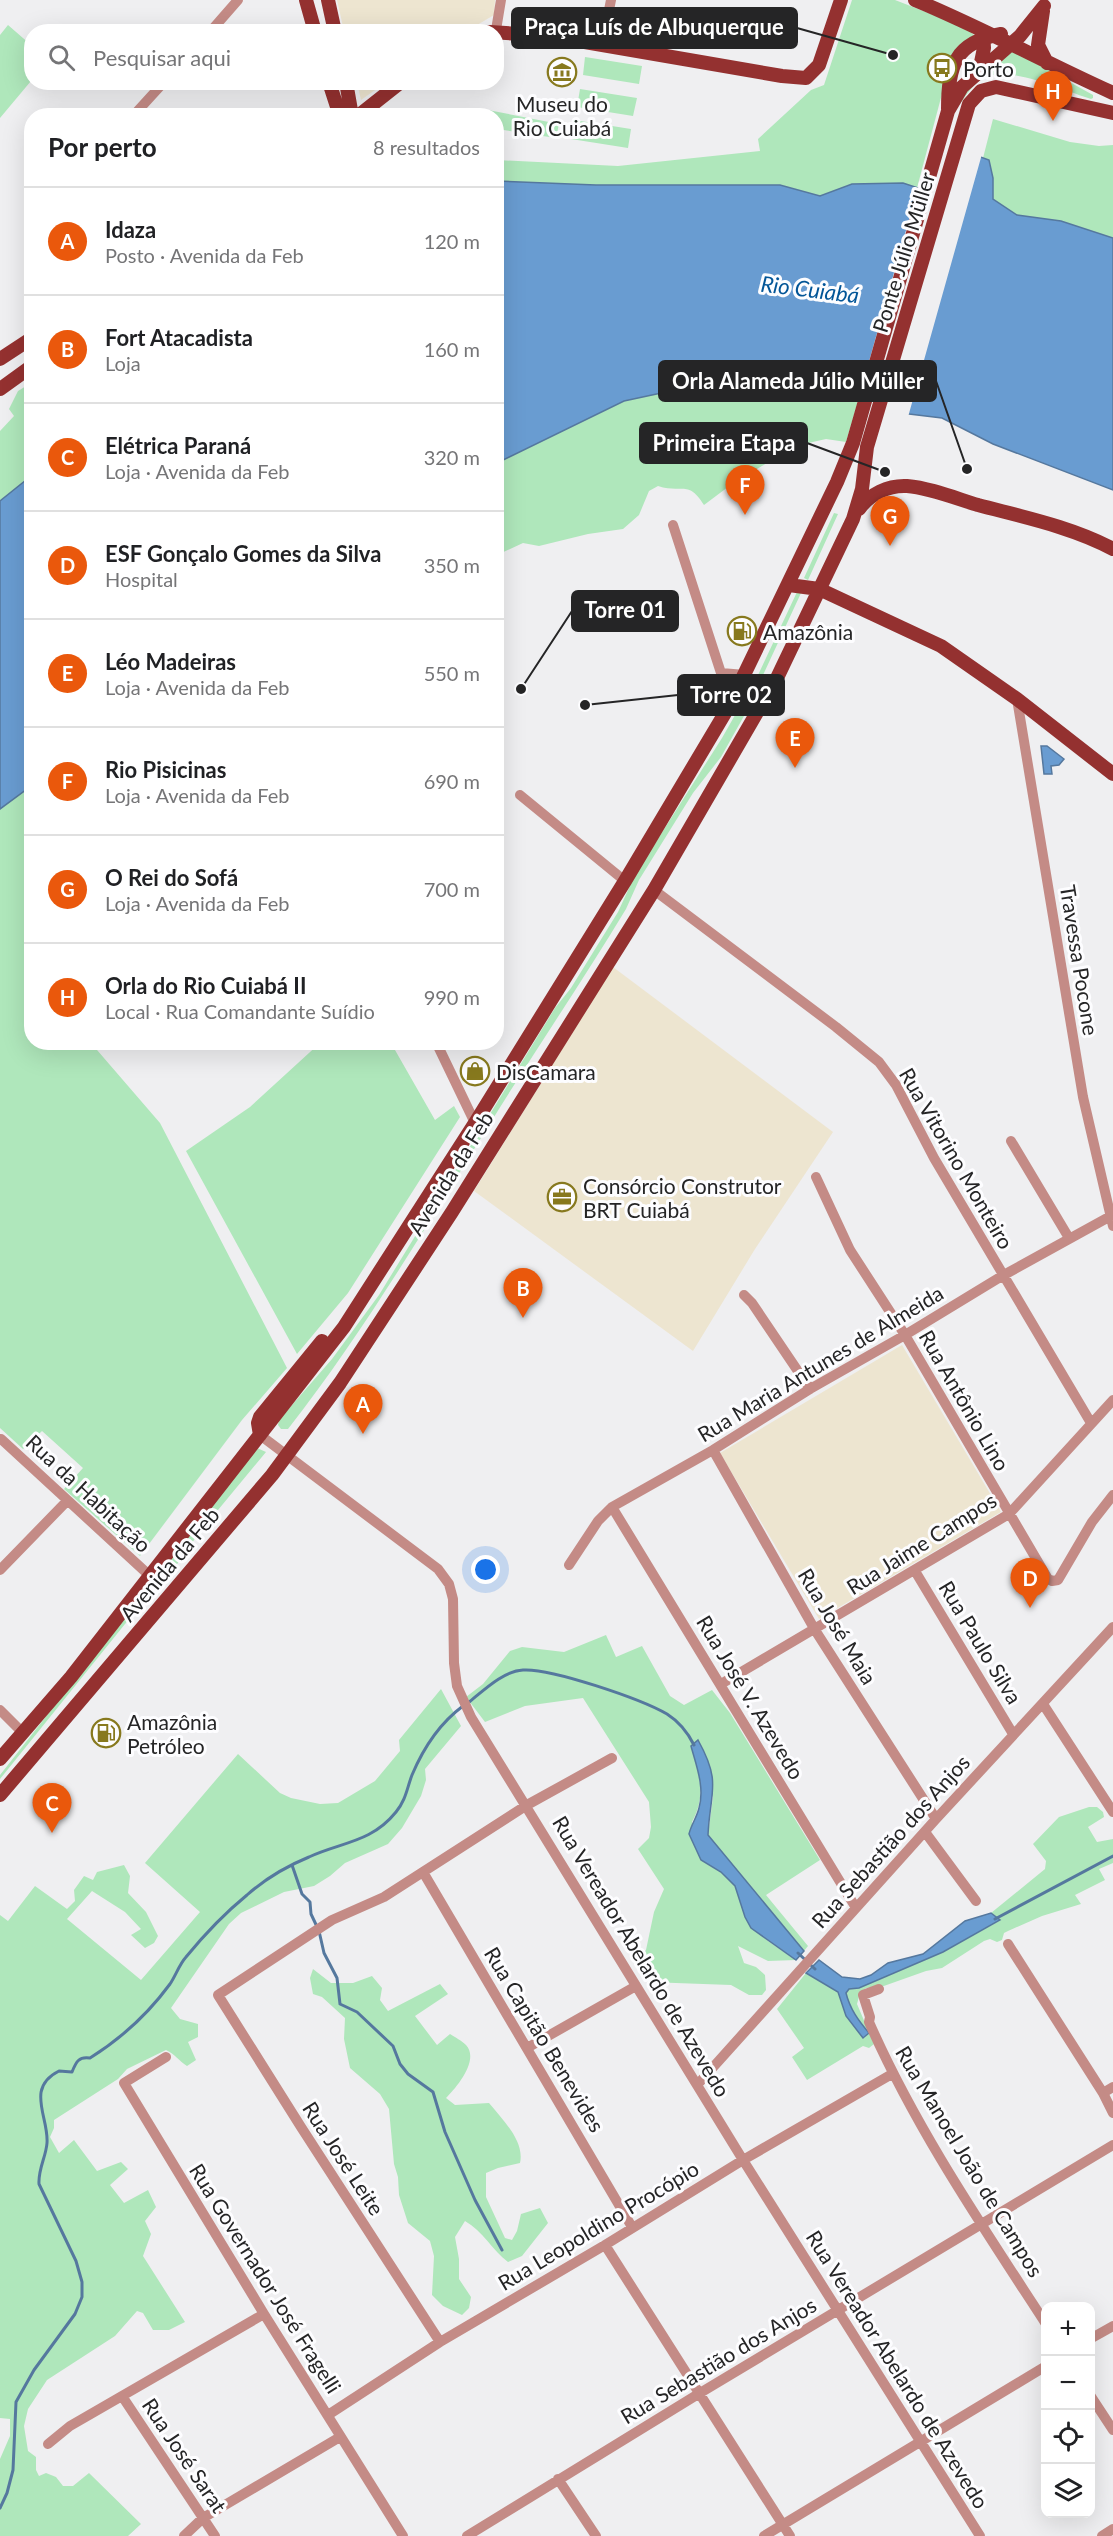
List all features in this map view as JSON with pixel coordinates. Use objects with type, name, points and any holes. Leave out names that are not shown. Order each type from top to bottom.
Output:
[{"type":"main road","points":[[306,0],[313,24]]},
{"type":"main road","points":[[328,0],[333,24]]},
{"type":"main road","points":[[915,0],[1011,43],[1047,63],[1113,93]]},
{"type":"main road","points":[[948,111],[963,87],[1031,23],[1045,3]]},
{"type":"main road","points":[[1045,3],[1038,45],[1047,63]]},
{"type":"main road","points":[[504,32],[550,36],[794,78],[806,78],[819,65],[839,4]]},
{"type":"main road","points":[[948,111],[949,83],[956,60],[964,47],[988,34],[1014,31],[1031,23]]},
{"type":"main road","points":[[979,72],[988,34]]},
{"type":"main road","name":"Ponte Júlio Müller","points":[[867,447],[969,104],[981,91],[996,87],[1113,113]]},
{"type":"main road","points":[[331,90],[336,108]]},
{"type":"main road","points":[[347,90],[351,108]]},
{"type":"main road","points":[[368,108],[391,90]]},
{"type":"main road","name":"Ponte Júlio Müller","points":[[853,443],[948,111]]},
{"type":"main road","points":[[0,359],[24,343]]},
{"type":"main road","points":[[0,389],[24,372]]},
{"type":"main road","name":"Avenida da Feb","points":[[0,1759],[71,1677],[260,1436],[258,1423],[260,1417],[340,1319],[367,1290],[475,1123],[625,881],[728,708],[789,585],[853,443]]},
{"type":"main road","name":"Avenida da Feb","points":[[0,1795],[162,1606],[286,1456],[340,1383],[452,1212],[654,890],[777,678],[853,519],[862,489],[867,447]]},
{"type":"main road","points":[[853,519],[870,496],[892,488],[906,486],[1036,521],[1095,539],[1113,549]]},
{"type":"main road","points":[[789,585],[819,589],[941,646],[1017,699],[1113,774]]},
{"type":"street","points":[[217,24],[238,0]]},
{"type":"street","points":[[495,24],[501,0]]},
{"type":"street","points":[[602,45],[611,0]]},
{"type":"street","points":[[140,108],[157,90]]},
{"type":"street","points":[[673,525],[721,673],[728,708]]},
{"type":"street","points":[[721,673],[745,675]]},
{"type":"street","name":"Travessa Pocone","points":[[1017,699],[1083,1097],[1112,1221]]},
{"type":"street","points":[[520,795],[625,881]]},
{"type":"street","name":"Rua Vitorino Monteiro","points":[[654,890],[879,1062],[896,1085],[934,1158],[1002,1276],[1091,1423]]},
{"type":"street","points":[[440,1050],[475,1123]]},
{"type":"street","points":[[1011,1141],[1069,1238]]},
{"type":"street","name":"Rua Antônio Lino","points":[[816,1178],[850,1250],[905,1335],[1048,1579],[1058,1580],[1092,1522],[1113,1495]]},
{"type":"street","name":"Rua Maria Antunes de Almeida","points":[[568,1565],[598,1521],[612,1507],[713,1450],[810,1389],[1002,1276],[1069,1238],[1112,1221]]},
{"type":"street","points":[[744,1295],[752,1303],[810,1389]]},
{"type":"street","name":"Rua Jaime Campos","points":[[721,1684],[1009,1514],[1113,1400]]},
{"type":"street","name":"Rua Vereador Abelardo de Azevedo","points":[[260,1436],[438,1569],[449,1584],[453,1599],[454,1663],[460,1695],[471,1717],[743,2160],[980,2536]]},
{"type":"street","name":"Rua da Habitação","points":[[1,1439],[150,1576]]},
{"type":"street","name":"Rua José Maia","points":[[713,1450],[815,1630],[936,1819]]},
{"type":"street","points":[[0,1570],[67,1501]]},
{"type":"street","name":"Rua José V. Azevedo","points":[[612,1507],[855,1908]]},
{"type":"street","name":"Rua Paulo Silva","points":[[915,1571],[1013,1734]]},
{"type":"street","name":"Rua Sebastião dos Anjos","points":[[698,2084],[1013,1734],[1113,1627]]},
{"type":"street","points":[[1043,1704],[1109,1796],[1113,1812]]},
{"type":"street","points":[[0,1710],[22,1732]]},
{"type":"street","points":[[423,1872],[527,1805],[612,1758]]},
{"type":"street","points":[[925,1832],[976,1901]]},
{"type":"street","name":"Rua José Leite","points":[[423,1872],[384,1897],[324,1925],[218,1995],[440,2342]]},
{"type":"street","name":"Rua Capitão Benevides","points":[[423,1872],[632,2227]]},
{"type":"street","points":[[1008,1944],[1108,2090],[1113,2113]]},
{"type":"street","points":[[527,2048],[636,1986]]},
{"type":"street","name":"Rua Manoel João de Campos","points":[[879,1989],[863,1995],[870,2017],[869,2022],[892,2074],[981,2224],[1041,2316]]},
{"type":"street","name":"Rua Governador José Fragelli","points":[[166,2057],[124,2083],[264,2314],[403,2536]]},
{"type":"street","name":"Rua Leopoldino Procópio","points":[[328,2415],[440,2342],[605,2245],[743,2160],[892,2074]]},
{"type":"street","name":"Rua Sebastião dos Anjos","points":[[467,2536],[1113,2145]]},
{"type":"street","points":[[605,2245],[790,2536]]},
{"type":"street","points":[[48,2444],[70,2426],[264,2314]]},
{"type":"street","points":[[1095,2336],[1113,2326]]},
{"type":"street","points":[[764,2536],[1041,2369]]},
{"type":"street","name":"Rua José Sarat","points":[[122,2396],[215,2536]]},
{"type":"street","points":[[1095,2403],[1113,2430]]},
{"type":"street","points":[[184,2536],[203,2518],[340,2437]]},
{"type":"street","points":[[558,2479],[596,2536]]},
{"type":"street","points":[[1102,2536],[1113,2529]]},
{"type":"shaded area","points":[[337,0],[495,0],[494,15],[479,24],[342,24]]},
{"type":"shaded area","points":[[359,90],[375,90],[361,100]]},
{"type":"shaded area","points":[[613,967],[833,1132],[755,1249],[693,1351],[474,1191]]},
{"type":"shaded area","points":[[902,1345],[1001,1512],[819,1619],[720,1453]]},
{"type":"green space","points":[[852,0],[895,0],[967,28],[974,35],[959,45],[951,60],[917,188],[903,183],[852,184],[820,196],[780,185],[596,185],[504,181],[504,160],[618,166],[760,151],[758,139],[811,90],[824,85]]},
{"type":"green space","points":[[8,25],[24,39],[24,89],[0,118],[0,35]]},
{"type":"green space","points":[[1010,49],[1093,95],[1093,98],[1024,77],[997,74],[981,79],[957,108],[956,104],[977,78]]},
{"type":"green space","points":[[585,57],[642,66],[639,84],[583,75]]},
{"type":"green space","points":[[580,89],[637,98],[633,116],[577,107]]},
{"type":"green space","points":[[504,113],[559,124],[556,138],[504,130]]},
{"type":"green space","points":[[993,119],[1070,142],[1099,146],[1113,145],[1113,238],[1061,221],[1017,215],[993,199],[993,178],[989,160],[983,158]]},
{"type":"green space","points":[[574,120],[631,129],[628,148],[571,139]]},
{"type":"green space","points":[[722,380],[823,389],[858,401],[846,442],[826,439],[795,446],[732,484],[704,505],[689,490],[658,486],[649,491],[639,515],[623,529],[588,534],[539,546],[523,543],[504,552],[504,460],[624,401]]},
{"type":"green space","points":[[24,387],[24,482],[0,501],[0,431],[14,416],[9,409],[18,391]]},
{"type":"green space","points":[[834,513],[838,514],[808,580],[804,578]]},
{"type":"green space","points":[[797,592],[801,593],[744,716],[721,757],[693,793],[639,880],[626,909],[368,1318],[288,1429],[281,1429],[278,1425],[279,1420],[332,1359],[379,1295],[555,1008],[571,988],[618,912],[635,875],[722,738],[759,673]]},
{"type":"green space","points":[[24,791],[24,1050],[97,1050],[160,1123],[287,1368],[242,1420],[140,1556],[64,1489],[83,1468],[42,1431],[23,1449],[0,1428],[0,809]]},
{"type":"green space","points":[[312,1050],[395,1050],[435,1120],[454,1106],[460,1117],[348,1293],[297,1354],[186,1151],[250,1107]]},
{"type":"green space","points":[[257,1448],[266,1452],[199,1533],[168,1577],[125,1624],[0,1779],[0,1775]]},
{"type":"green space","points":[[606,1635],[616,1657],[642,1646],[670,1696],[684,1705],[712,1690],[730,1713],[820,1860],[766,1895],[808,1946],[804,1951],[708,1835],[713,1797],[691,1746],[700,1784],[697,1812],[692,1822],[701,1860],[721,1872],[735,1886],[745,1917],[768,1941],[796,1960],[768,1961],[738,1946],[744,1963],[756,1967],[765,1975],[766,1990],[762,1995],[749,1995],[731,1985],[648,1982],[636,1962],[646,1950],[654,1912],[664,1889],[638,1849],[649,1838],[651,1827],[649,1802],[583,1698],[525,1706],[485,1722],[466,1697],[483,1684],[510,1651],[522,1647],[564,1652]]},
{"type":"green space","points":[[441,1689],[461,1726],[425,1769],[426,1780],[421,1796],[402,1828],[388,1844],[345,1863],[314,1886],[284,1892],[241,1913],[229,1924],[171,2008],[180,2019],[198,2024],[198,2037],[188,2042],[196,2060],[187,2066],[166,2050],[127,2069],[118,2079],[54,2120],[54,2128],[50,2137],[59,2153],[74,2140],[97,2171],[121,2162],[128,2169],[110,2185],[124,2203],[148,2190],[156,2207],[145,2221],[151,2234],[143,2256],[185,2322],[169,2330],[153,2330],[143,2313],[137,2311],[115,2336],[47,2380],[28,2409],[24,2426],[28,2451],[36,2457],[36,2470],[39,2476],[46,2473],[56,2477],[63,2486],[73,2486],[89,2473],[141,2524],[128,2536],[0,2536],[0,2459],[10,2436],[10,2419],[0,2418],[0,1915],[8,1921],[35,1886],[67,1909],[75,1901],[74,1890],[84,1876],[93,1880],[97,1872],[124,1865],[130,1876],[128,1893],[146,1912],[158,1936],[154,1943],[145,1948],[131,1935],[141,1929],[125,1912],[92,1891],[67,1919],[141,1980],[200,1912],[145,1863],[238,1754],[280,1793],[291,1798],[320,1804],[338,1803],[375,1781],[400,1751],[399,1740]]},
{"type":"green space","points":[[1089,1807],[1097,1807],[1103,1812],[1104,1817],[1088,1827],[1097,1842],[1113,1839],[1113,1863],[1099,1869],[1105,1880],[1075,1895],[1081,1904],[1042,1916],[1008,1931],[1004,1933],[1002,1940],[997,1942],[990,1939],[984,1941],[942,1968],[926,1971],[881,1987],[866,1988],[860,1993],[857,2004],[874,2044],[869,2048],[863,2046],[807,2080],[792,2057],[804,2048],[777,2009],[806,1973],[838,1992],[846,2016],[864,2038],[869,2033],[850,2004],[846,1993],[849,1989],[859,1988],[943,1952],[999,1921],[991,1913],[1045,1869],[1046,1861],[1033,1844],[1059,1817]]},
{"type":"green space","points":[[313,1969],[331,1983],[353,1983],[372,1976],[382,1988],[380,2000],[388,2011],[440,1984],[448,1994],[415,2016],[437,2045],[450,2034],[466,2045],[470,2051],[465,2073],[446,2098],[455,2105],[489,2103],[516,2139],[521,2155],[520,2163],[486,2173],[486,2197],[505,2238],[512,2240],[521,2214],[540,2208],[548,2223],[522,2256],[508,2262],[465,2221],[455,2237],[459,2259],[459,2279],[471,2297],[469,2308],[462,2315],[443,2306],[432,2295],[434,2256],[430,2241],[408,2223],[399,2195],[389,2109],[380,2094],[350,2068],[344,2039],[345,2018],[322,1997],[313,1994],[310,1978]]},
{"type":"water","name":"Rio Cuiabá","points":[[975,155],[989,160],[993,178],[993,199],[1017,215],[1061,221],[1113,238],[1113,490],[993,444],[942,418],[909,414],[823,389],[722,380],[624,401],[504,460],[504,181],[596,185],[780,185],[820,196],[852,184],[903,183],[918,188]]},
{"type":"water","points":[[24,482],[24,791],[0,809],[0,501]]},
{"type":"water","points":[[1041,746],[1047,746],[1064,759],[1059,765],[1051,766],[1052,774],[1044,774]]},
{"type":"water","points":[[698,1740],[712,1777],[708,1835],[804,1951],[796,1960],[751,1928],[735,1886],[721,1872],[701,1860],[689,1834],[701,1800],[699,1776],[691,1746]]},
{"type":"water","points":[[991,1913],[1000,1920],[943,1952],[859,1988],[849,1989],[846,1993],[850,2004],[869,2033],[863,2038],[846,2016],[838,1992],[806,1973],[819,1960],[842,1977],[860,1979],[871,1975],[888,1963],[923,1954],[965,1921]]},
{"type":"pier","points":[[975,152],[982,154],[908,417],[857,404],[919,184],[945,160],[960,154]]},
{"type":"waterway","points":[[468,1703],[494,1682],[516,1671],[554,1674],[617,1693],[667,1714],[689,1736],[694,1745]]},
{"type":"waterway","points":[[0,2508],[13,2470],[16,2402],[34,2370],[75,2314],[82,2297],[82,2282],[76,2261],[39,2184],[47,2143],[41,2104],[43,2086],[59,2071],[72,2072],[78,2060],[90,2058],[134,2025],[162,1995],[184,1960],[200,1941],[254,1889],[292,1865],[366,1836],[386,1822],[402,1803],[412,1775],[427,1746],[447,1720],[463,1706]]},
{"type":"waterway","points":[[995,1919],[1113,1856]]},
{"type":"waterway","points":[[292,1865],[302,1894],[310,1902],[311,1914],[319,1931],[324,1953],[337,1978],[340,2004],[357,2012],[393,2046],[400,2064],[408,2074],[433,2092],[445,2132],[475,2200],[502,2250]]},
{"type":"waterway","points":[[798,1953],[815,1969]]},
{"type":"place","name":"Praça Luís de Albuquerque","points":[[893,55]]},
{"type":"place","name":"Porto","points":[[942,68]]},
{"type":"place","name":"Museu do Rio Cuiabá","points":[[562,72]]},
{"type":"place","name":"Orla do Rio Cuiabá II","points":[[1053,121]]},
{"type":"place","name":"Orla Alameda Júlio Müller","points":[[967,469]]},
{"type":"place","name":"Primeira Etapa","points":[[885,472]]},
{"type":"place","name":"Rio Pisicinas","points":[[745,515]]},
{"type":"place","name":"O Rei do Sofá","points":[[890,546]]},
{"type":"place","name":"Amazônia","points":[[742,631]]},
{"type":"place","name":"Torre 01","points":[[521,689]]},
{"type":"place","name":"Torre 02","points":[[585,705]]},
{"type":"place","name":"Léo Madeiras","points":[[795,768]]},
{"type":"place","name":"DisCamara","points":[[475,1071]]},
{"type":"place","name":"Consórcio Construtor BRT Cuiabá","points":[[562,1197]]},
{"type":"place","name":"Fort Atacadista","points":[[523,1318]]},
{"type":"place","name":"Idaza","points":[[363,1434]]},
{"type":"place","name":"ESF Gonçalo Gomes da Silva","points":[[1030,1608]]},
{"type":"place","name":"Amazônia Petróleo","points":[[106,1733]]},
{"type":"place","name":"Elétrica Paraná","points":[[52,1833]]}]
